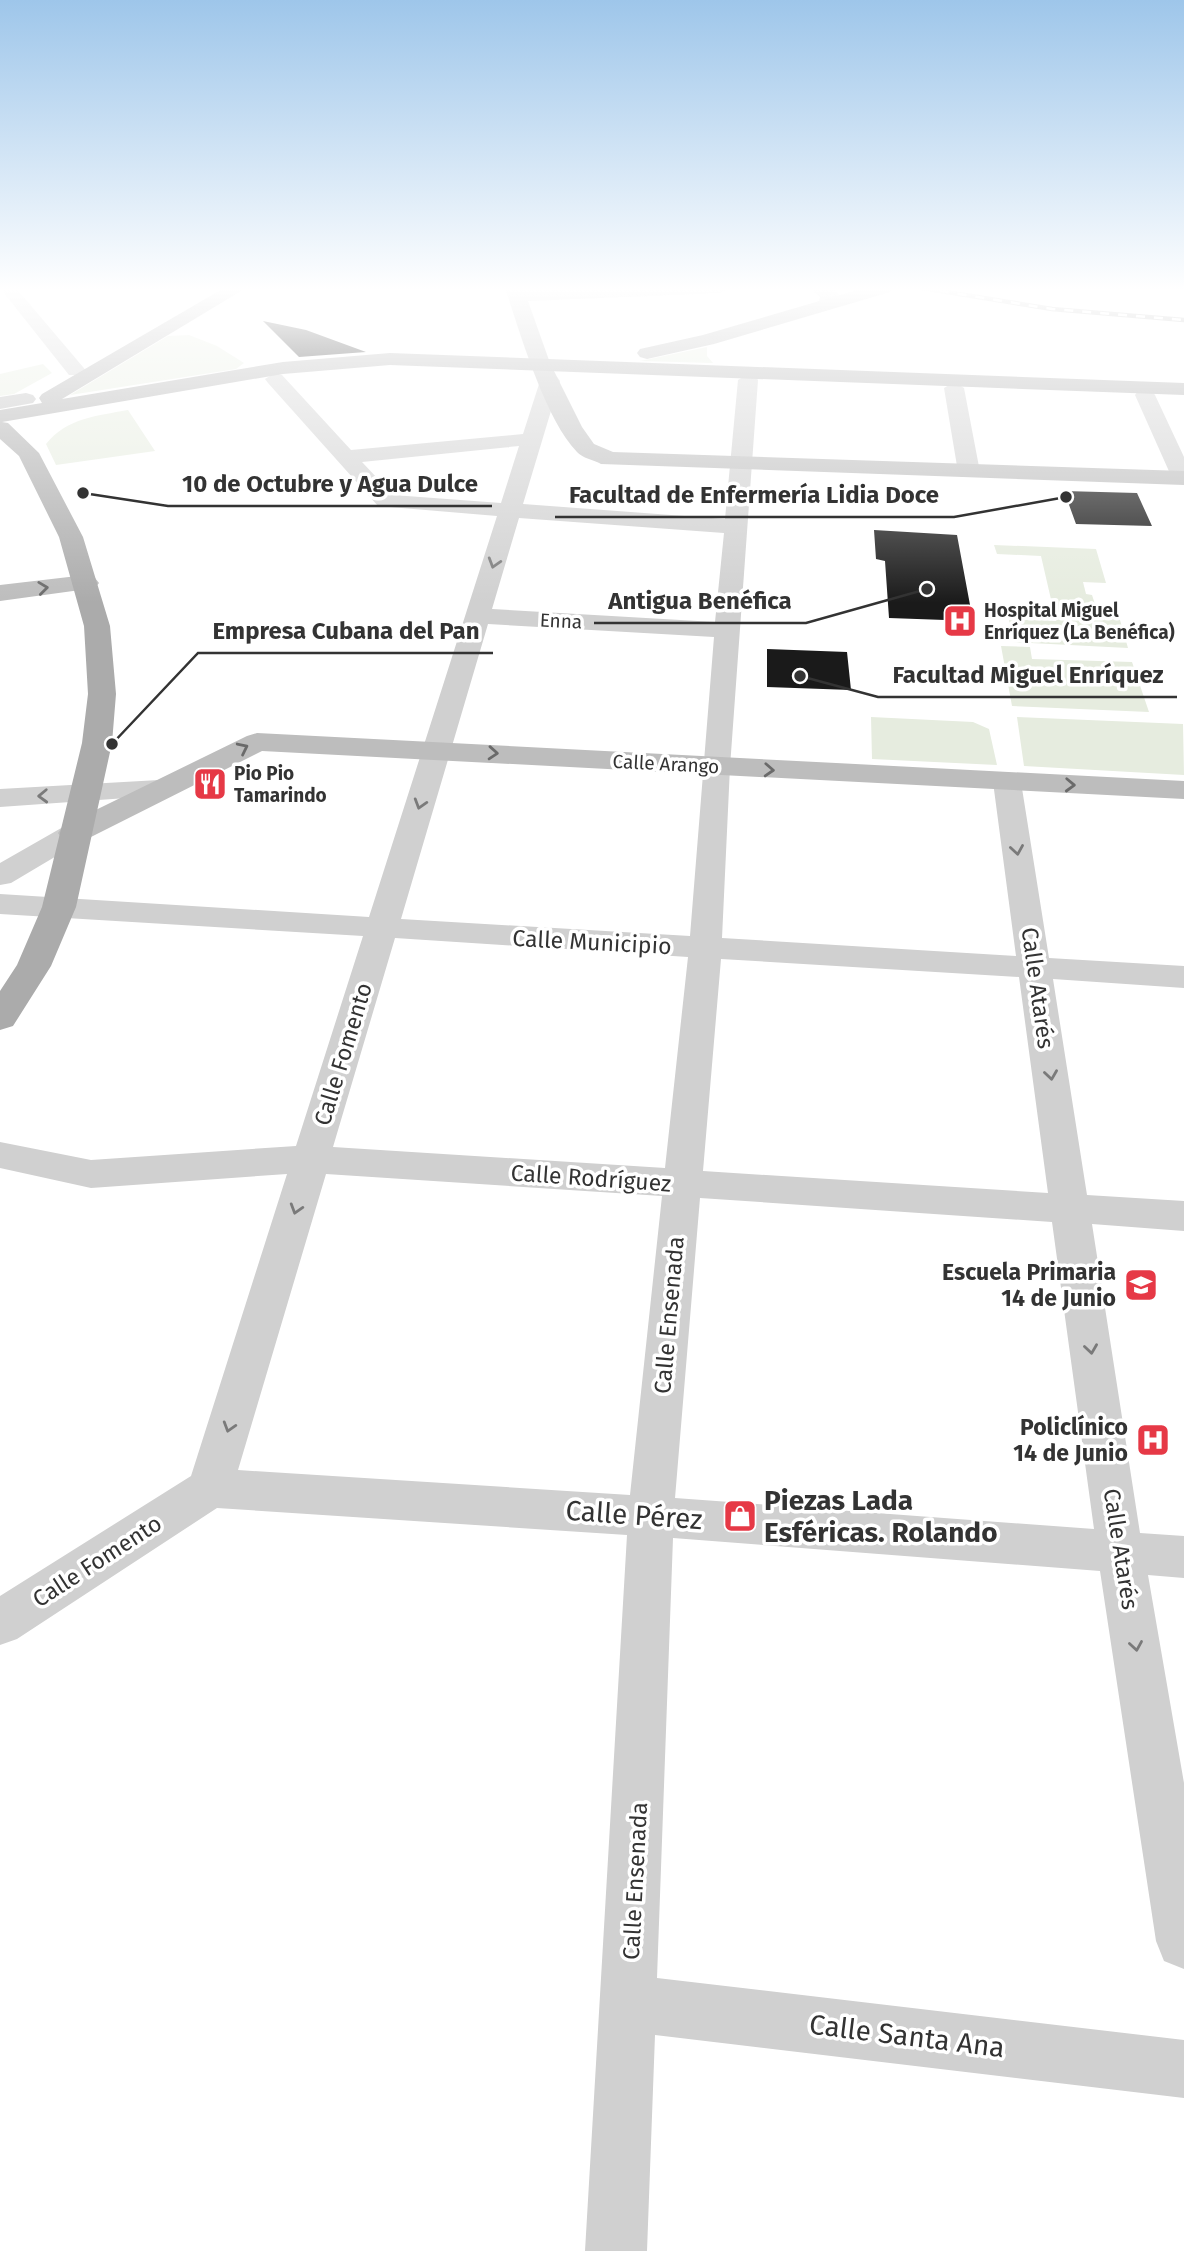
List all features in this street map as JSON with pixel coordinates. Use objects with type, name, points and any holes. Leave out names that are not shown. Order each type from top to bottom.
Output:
[{"type":"main road","points":[[28,453],[33,408],[50,393]]},
{"type":"main road","points":[[33,408],[58,393]]},
{"type":"main road","points":[[0,1018],[34,966],[59,907],[97,743],[102,694],[101,651],[86,583],[71,537],[28,453],[0,418],[33,408],[130,393]]},
{"type":"main road","points":[[33,408],[158,393]]},
{"type":"main road","points":[[1092,393],[1184,397]]},
{"type":"street","points":[[288,393],[386,501],[736,527]]},
{"type":"street","name":"Calle Fomento","points":[[0,1623],[210,1488],[532,439],[541,393]]},
{"type":"street","points":[[555,393],[571,427],[586,449],[594,454],[626,462],[1183,478],[1145,395]]},
{"type":"street","name":"Calle Ensenada","points":[[616,2251],[630,2003],[651,1516],[705,949],[716,767],[747,393]]},
{"type":"street","points":[[955,393],[969,472]]},
{"type":"street","points":[[348,457],[532,439]]},
{"type":"street","points":[[0,593],[86,583]]},
{"type":"street","name":"Enna","points":[[478,616],[727,630]]},
{"type":"street","name":"Calle Arango","points":[[74,833],[257,742],[1184,790]]},
{"type":"street","name":"Calle Atarés","points":[[1007,782],[1120,1551],[1184,1941]]},
{"type":"street","name":"Calle Arango","points":[[0,798],[159,789]]},
{"type":"street","points":[[0,876],[74,833]]},
{"type":"street","name":"Calle Municipio","points":[[0,904],[1184,977]]},
{"type":"street","name":"Calle Rodríguez","points":[[0,1155],[91,1174],[311,1159],[1184,1216]]},
{"type":"street","name":"Calle Pérez","points":[[210,1488],[651,1516],[1184,1557]]},
{"type":"street","name":"Calle Santa Ana","points":[[630,2003],[1184,2069]]},
{"type":"shaded area","points":[[128,410],[155,451],[56,465],[46,444],[54,435],[83,419]]},
{"type":"shaded area","points":[[994,545],[1096,549],[1106,583],[1083,582],[1086,594],[1092,595],[1098,613],[1118,613],[1128,648],[1012,642],[1009,619],[1056,621],[1041,556],[997,554]]},
{"type":"shaded area","points":[[1001,646],[1030,647],[1032,659],[1132,662],[1149,712],[1012,706]]},
{"type":"shaded area","points":[[871,717],[973,722],[989,729],[997,765],[872,759]]},
{"type":"shaded area","points":[[1017,717],[1183,724],[1184,775],[1024,766]]},
{"type":"building","points":[[1064,491],[1137,493],[1152,526],[1076,524]]},
{"type":"building","points":[[874,530],[957,535],[973,621],[889,618],[885,561],[876,559]]},
{"type":"building","points":[[767,649],[847,652],[851,690],[767,687]]},
{"type":"place","name":"10 de Octubre y Agua Dulce","points":[[83,493]]},
{"type":"place","name":"Facultad de Enfermería Lidia Doce","points":[[1066,497]]},
{"type":"place","name":"Antigua Benéfica","points":[[927,589]]},
{"type":"place","name":"Hospital Miguel Enríquez (La Benéfica)","points":[[960,621]]},
{"type":"place","name":"Facultad Miguel Enríquez","points":[[800,676]]},
{"type":"place","name":"Empresa Cubana del Pan","points":[[112,744]]},
{"type":"place","name":"Pio Pio Tamarindo","points":[[210,784]]},
{"type":"place","name":"Escuela Primaria 14 de Junio","points":[[1141,1285]]},
{"type":"place","name":"Policlínico 14 de Junio","points":[[1153,1440]]},
{"type":"place","name":"Piezas Lada Esféricas. Rolando","points":[[740,1516]]}]
